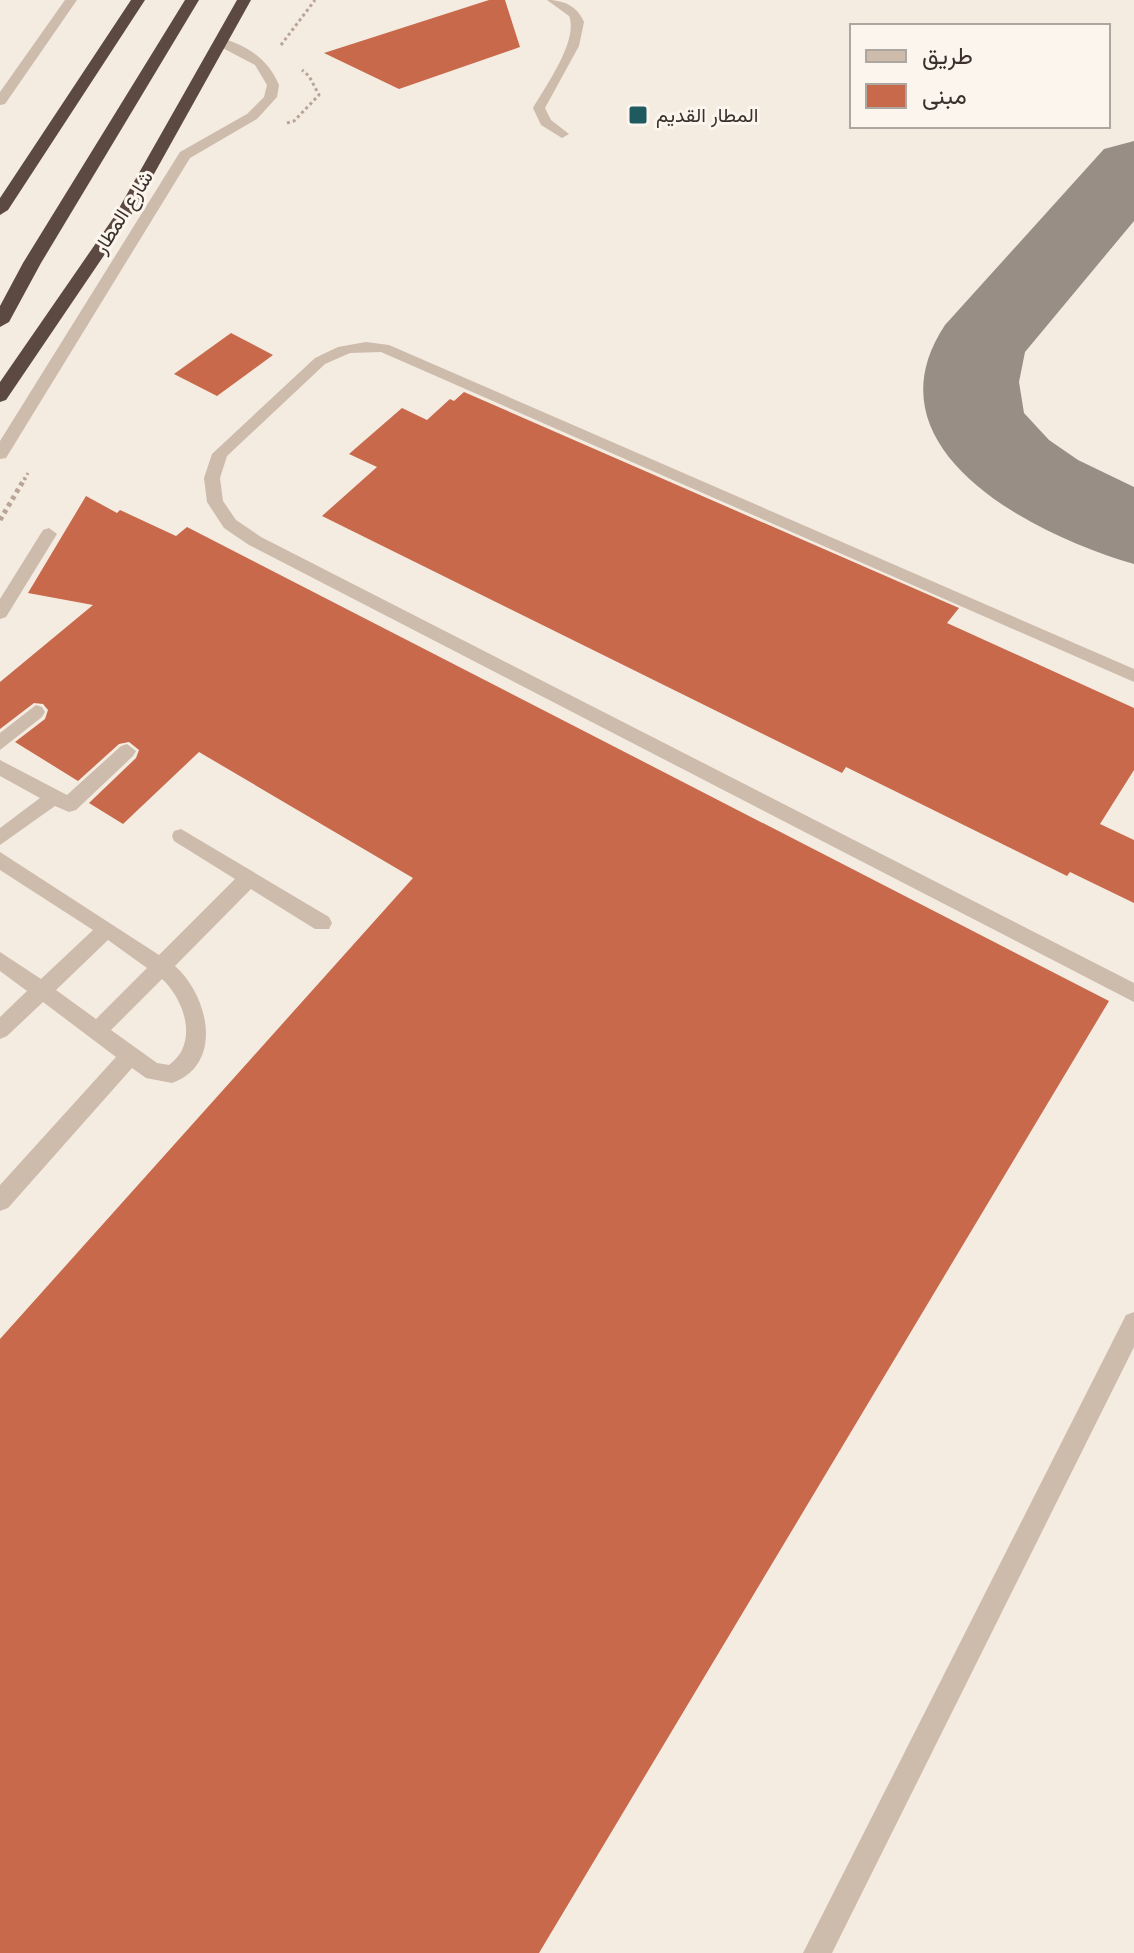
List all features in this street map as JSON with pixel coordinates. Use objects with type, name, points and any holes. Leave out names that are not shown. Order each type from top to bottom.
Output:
[{"type":"highway","points":[[0,210],[138,0]]},
{"type":"highway","points":[[0,322],[32,263],[192,0]]},
{"type":"highway","name":"شارع المطار","points":[[0,396],[122,217],[244,0]]},
{"type":"street","points":[[0,101],[71,0]]},
{"type":"street","points":[[553,0],[574,14],[579,22],[577,41],[539,108],[546,122],[562,134]]},
{"type":"street","name":"شارع المطار","points":[[0,454],[185,155],[251,117],[269,103],[273,85],[264,68],[246,52],[221,42]]},
{"type":"street","points":[[1134,676],[384,348],[337,350],[320,361],[220,454],[212,478],[215,502],[230,524],[255,541],[1134,993]]},
{"type":"street","points":[[0,613],[49,534]]},
{"type":"street","points":[[0,743],[36,712]]},
{"type":"street","points":[[0,767],[69,805],[127,751]]},
{"type":"street","points":[[0,838],[54,797]]},
{"type":"street","points":[[181,836],[322,923]]},
{"type":"street","points":[[0,860],[107,929],[181,984],[196,1023],[197,1041],[188,1063],[172,1074],[153,1072],[0,960]]},
{"type":"street","points":[[97,1031],[249,878]]},
{"type":"street","points":[[0,1030],[107,929]]},
{"type":"street","points":[[0,1201],[130,1056]]},
{"type":"street","points":[[817,1953],[1134,1323]]},
{"type":"path","points":[[277,50],[315,0]]},
{"type":"path","points":[[281,126],[294,121],[319,95],[309,76],[298,67]]},
{"type":"path","points":[[0,520],[32,466]]},
{"type":"building","points":[[489,0],[505,0],[520,47],[399,89],[324,53]]},
{"type":"building","points":[[231,333],[273,355],[217,396],[174,374]]},
{"type":"building","points":[[464,392],[959,608],[947,623],[1134,708],[1134,770],[1100,824],[1134,840],[1134,903],[1070,872],[1067,876],[846,767],[842,773],[322,516],[377,467],[349,454],[402,408],[427,420],[450,399],[454,401]]},
{"type":"building","points":[[86,496],[117,513],[120,510],[176,536],[187,527],[1109,1001],[539,1953],[0,1953],[0,1339],[413,878],[199,752],[123,824],[89,803],[136,758],[139,750],[129,742],[119,744],[78,781],[15,742],[45,719],[48,710],[43,704],[34,703],[0,729],[0,682],[93,605],[28,593]]},
{"type":"taxiway","points":[[1134,167],[979,346],[970,382],[975,413],[990,440],[1013,464],[1073,501],[1134,528]]},
{"type":"place","name":"المطار القديم","points":[[638,115]]}]
